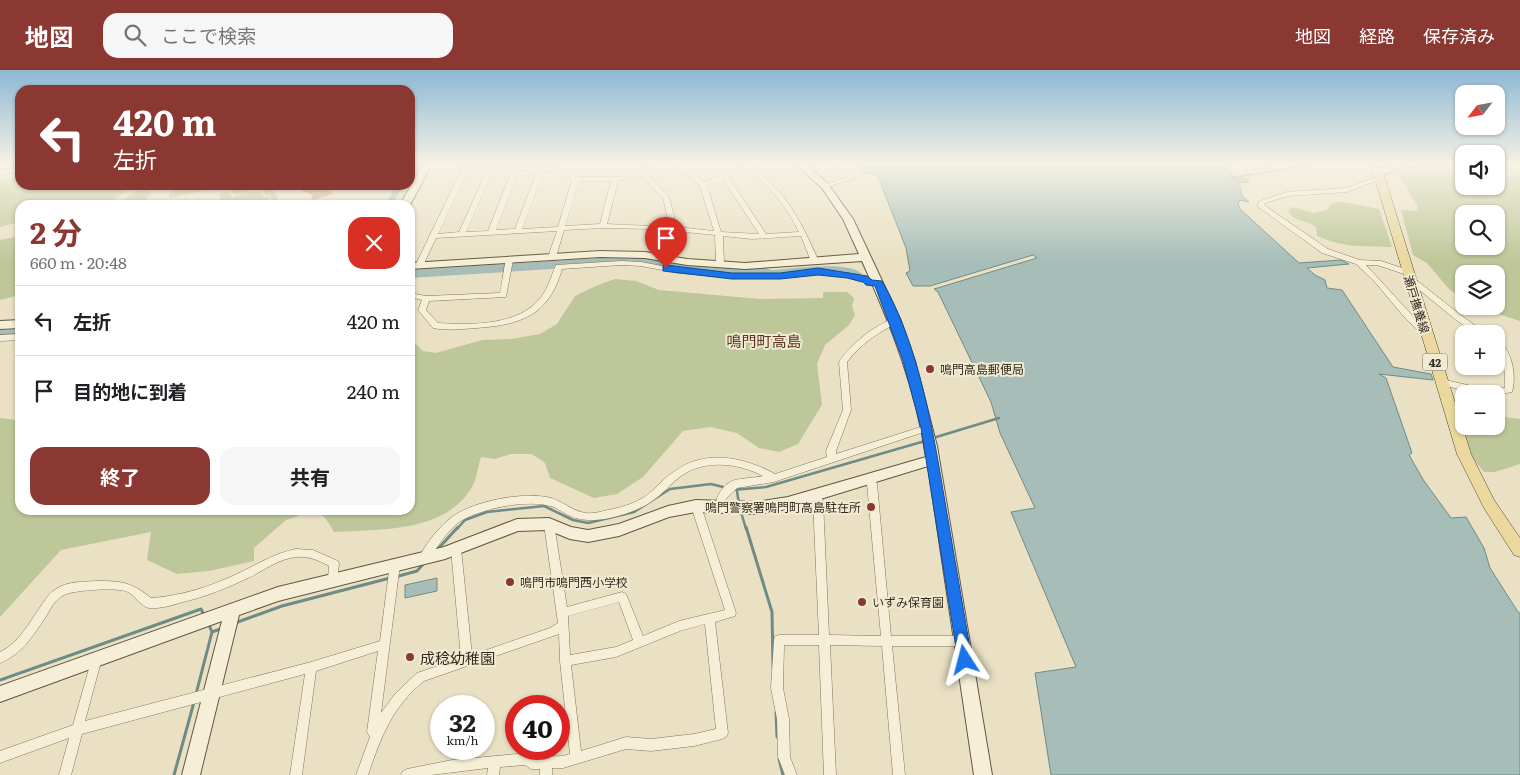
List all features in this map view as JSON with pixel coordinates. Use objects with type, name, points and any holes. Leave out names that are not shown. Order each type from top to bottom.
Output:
[{"type":"main road","name":"瀬戸撫養線","points":[[1384,197],[1464,454],[1477,484],[1499,522],[1520,550]]},
{"type":"street","points":[[415,266],[434,236],[452,197]]},
{"type":"street","points":[[462,234],[478,197]]},
{"type":"street","points":[[491,232],[505,197]]},
{"type":"street","points":[[518,231],[531,197]]},
{"type":"street","points":[[552,257],[570,197]]},
{"type":"street","points":[[602,226],[609,197]]},
{"type":"street","points":[[666,197],[674,229]]},
{"type":"street","points":[[707,197],[719,235],[720,264]]},
{"type":"street","points":[[738,197],[764,237]]},
{"type":"street","points":[[783,197],[804,234],[815,262]]},
{"type":"street","points":[[833,197],[848,219],[895,321],[909,361],[927,429],[983,775]]},
{"type":"street","points":[[1278,197],[1262,202],[1260,206],[1325,251],[1359,262],[1378,263],[1408,275],[1470,325]]},
{"type":"street","points":[[434,236],[602,226],[674,229],[719,235],[764,237],[804,234]]},
{"type":"street","points":[[415,266],[509,265],[552,257],[624,254],[720,264],[772,266],[866,257]]},
{"type":"street","points":[[1359,262],[1411,321],[1426,333]]},
{"type":"street","points":[[426,299],[422,310],[436,326],[479,325],[529,314],[556,280],[559,267],[621,263],[732,276],[780,276],[818,272],[849,275],[860,280],[864,278],[870,283],[876,279]]},
{"type":"street","points":[[415,296],[426,299],[503,294],[509,265]]},
{"type":"street","points":[[832,458],[831,451],[847,410],[843,362],[847,355],[885,324],[895,321]]},
{"type":"street","points":[[0,325],[15,324]]},
{"type":"street","points":[[0,338],[15,337]]},
{"type":"street","points":[[1441,382],[1489,393],[1501,393],[1508,390],[1508,369],[1505,357]]},
{"type":"street","points":[[732,507],[721,497],[732,485],[774,478],[927,429]]},
{"type":"street","points":[[0,694],[278,594],[456,549],[517,525],[548,524],[570,533],[588,536],[620,530],[668,512],[696,506],[732,507],[788,503],[870,478],[932,453]]},
{"type":"street","points":[[424,558],[455,520],[485,508],[532,500],[544,500],[582,517],[591,517],[632,508],[654,495],[677,473],[692,463],[714,460],[744,466],[774,478]]},
{"type":"street","points":[[870,478],[888,641],[899,775]]},
{"type":"street","points":[[816,495],[818,501],[825,640],[830,775]]},
{"type":"street","points":[[565,661],[616,652],[679,626],[710,620],[731,613],[696,506]]},
{"type":"street","points":[[548,524],[562,613],[565,661],[576,757]]},
{"type":"street","points":[[456,549],[468,661]]},
{"type":"street","points":[[0,658],[18,647],[50,600],[58,592],[68,589],[125,586],[136,590],[149,602],[176,600],[237,578],[275,559],[303,553],[314,555],[334,564],[333,579]]},
{"type":"street","points":[[371,749],[395,564]]},
{"type":"street","points":[[562,613],[622,596],[640,643]]},
{"type":"street","points":[[191,775],[232,611]]},
{"type":"street","points":[[407,775],[448,767],[528,759],[546,769],[576,757],[626,743],[651,744],[694,740],[722,733],[710,620]]},
{"type":"street","points":[[362,775],[381,723],[390,707],[411,684],[421,677],[553,632],[562,626]]},
{"type":"street","points":[[790,775],[784,757],[783,719],[778,688],[779,640],[962,641]]},
{"type":"street","points":[[0,757],[78,729],[311,667],[385,644]]},
{"type":"street","points":[[65,775],[98,658]]},
{"type":"street","points":[[296,775],[311,667]]},
{"type":"street","points":[[493,775],[495,762]]},
{"type":"green space","points":[[0,197],[118,197],[114,200],[15,200],[15,223],[0,227]]},
{"type":"green space","points":[[127,197],[148,197],[146,200],[124,200]]},
{"type":"green space","points":[[220,197],[268,197],[269,200],[221,200]]},
{"type":"green space","points":[[270,197],[277,197],[278,200],[271,200]]},
{"type":"green space","points":[[1412,197],[1520,197],[1520,321],[1502,315],[1505,315],[1505,265],[1455,265],[1455,294],[1427,263],[1413,255],[1401,210],[1417,211],[1418,207]]},
{"type":"green space","points":[[1343,202],[1379,209],[1392,247],[1354,246],[1327,240],[1317,236],[1316,227],[1293,217],[1288,210],[1293,207],[1313,213],[1327,210],[1332,203]]},
{"type":"green space","points":[[15,237],[15,296],[0,300],[0,240]]},
{"type":"green space","points":[[615,279],[636,281],[659,290],[760,299],[823,298],[823,292],[847,292],[854,298],[852,306],[855,315],[849,325],[825,345],[817,364],[822,405],[798,444],[779,452],[759,448],[737,433],[710,427],[683,431],[643,477],[617,494],[594,498],[550,478],[545,463],[532,454],[511,454],[495,459],[481,457],[472,487],[460,502],[446,513],[429,521],[410,526],[334,532],[322,515],[415,515],[415,343],[423,351],[436,353],[482,340],[511,339],[540,334],[557,324],[575,296]]},
{"type":"green space","points":[[1505,417],[1520,419],[1520,464],[1495,472],[1484,472],[1471,456],[1464,435],[1505,435]]},
{"type":"green space","points":[[0,418],[15,420],[15,515],[300,515],[286,520],[254,548],[254,561],[209,571],[177,574],[147,560],[151,532],[61,550],[0,617]]},
{"type":"water","points":[[886,197],[1243,197],[1249,202],[1240,200],[1238,203],[1240,209],[1299,263],[1341,260],[1349,264],[1307,268],[1325,280],[1327,288],[1342,290],[1393,367],[1431,374],[1433,380],[1379,374],[1386,378],[1412,453],[1409,455],[1424,481],[1451,518],[1466,517],[1484,548],[1490,568],[1520,613],[1520,775],[1051,775],[1035,673],[1076,667],[1011,512],[1035,508],[1000,433],[991,402],[938,292],[934,289],[1037,258],[1033,255],[930,286],[913,286],[906,273],[910,271],[906,248]]},
{"type":"water","points":[[437,578],[437,591],[405,598],[405,585]]},
{"type":"building","points":[[312,197],[323,197],[313,200]]},
{"type":"waterway","points":[[415,274],[615,261],[641,262],[713,272],[765,272],[771,274],[824,269],[856,274]]},
{"type":"waterway","points":[[0,334],[15,333]]},
{"type":"waterway","points":[[933,438],[999,418]]},
{"type":"waterway","points":[[732,490],[766,487],[925,441]]},
{"type":"waterway","points":[[457,529],[465,520],[487,512],[544,506],[573,520],[588,523],[634,512],[670,489],[711,484],[727,488]]},
{"type":"waterway","points":[[737,491],[739,504]]},
{"type":"waterway","points":[[741,512],[746,529]]},
{"type":"waterway","points":[[436,551],[458,527]]},
{"type":"waterway","points":[[746,527],[772,612],[773,667]]},
{"type":"waterway","points":[[395,577],[417,571],[425,562]]},
{"type":"waterway","points":[[235,623],[282,606],[390,578]]},
{"type":"waterway","points":[[0,680],[201,609],[204,615]]},
{"type":"waterway","points":[[209,625],[212,632]]},
{"type":"waterway","points":[[212,632],[223,628]]},
{"type":"waterway","points":[[196,694],[212,632]]},
{"type":"waterway","points":[[174,775],[194,702]]},
{"type":"waterway","points":[[776,712],[777,737]]},
{"type":"waterway","points":[[779,759],[783,775]]},
{"type":"place","name":"鳴門高島郵便局","points":[[930,369]]},
{"type":"place","name":"鳴門警察署鳴門町高島駐在所","points":[[871,507]]},
{"type":"place","name":"鳴門市鳴門西小学校","points":[[510,582]]},
{"type":"place","name":"いずみ保育園","points":[[862,602]]},
{"type":"place","name":"成稔幼稚園","points":[[410,657]]},
{"type":"district","name":"鳴門町高島","points":[[764,340]]},
{"type":"route","points":[[666,268],[678,271],[732,276],[780,276],[818,272],[849,275],[860,280],[864,278],[870,283],[878,283],[895,321],[909,361],[927,428],[965,660]]}]
